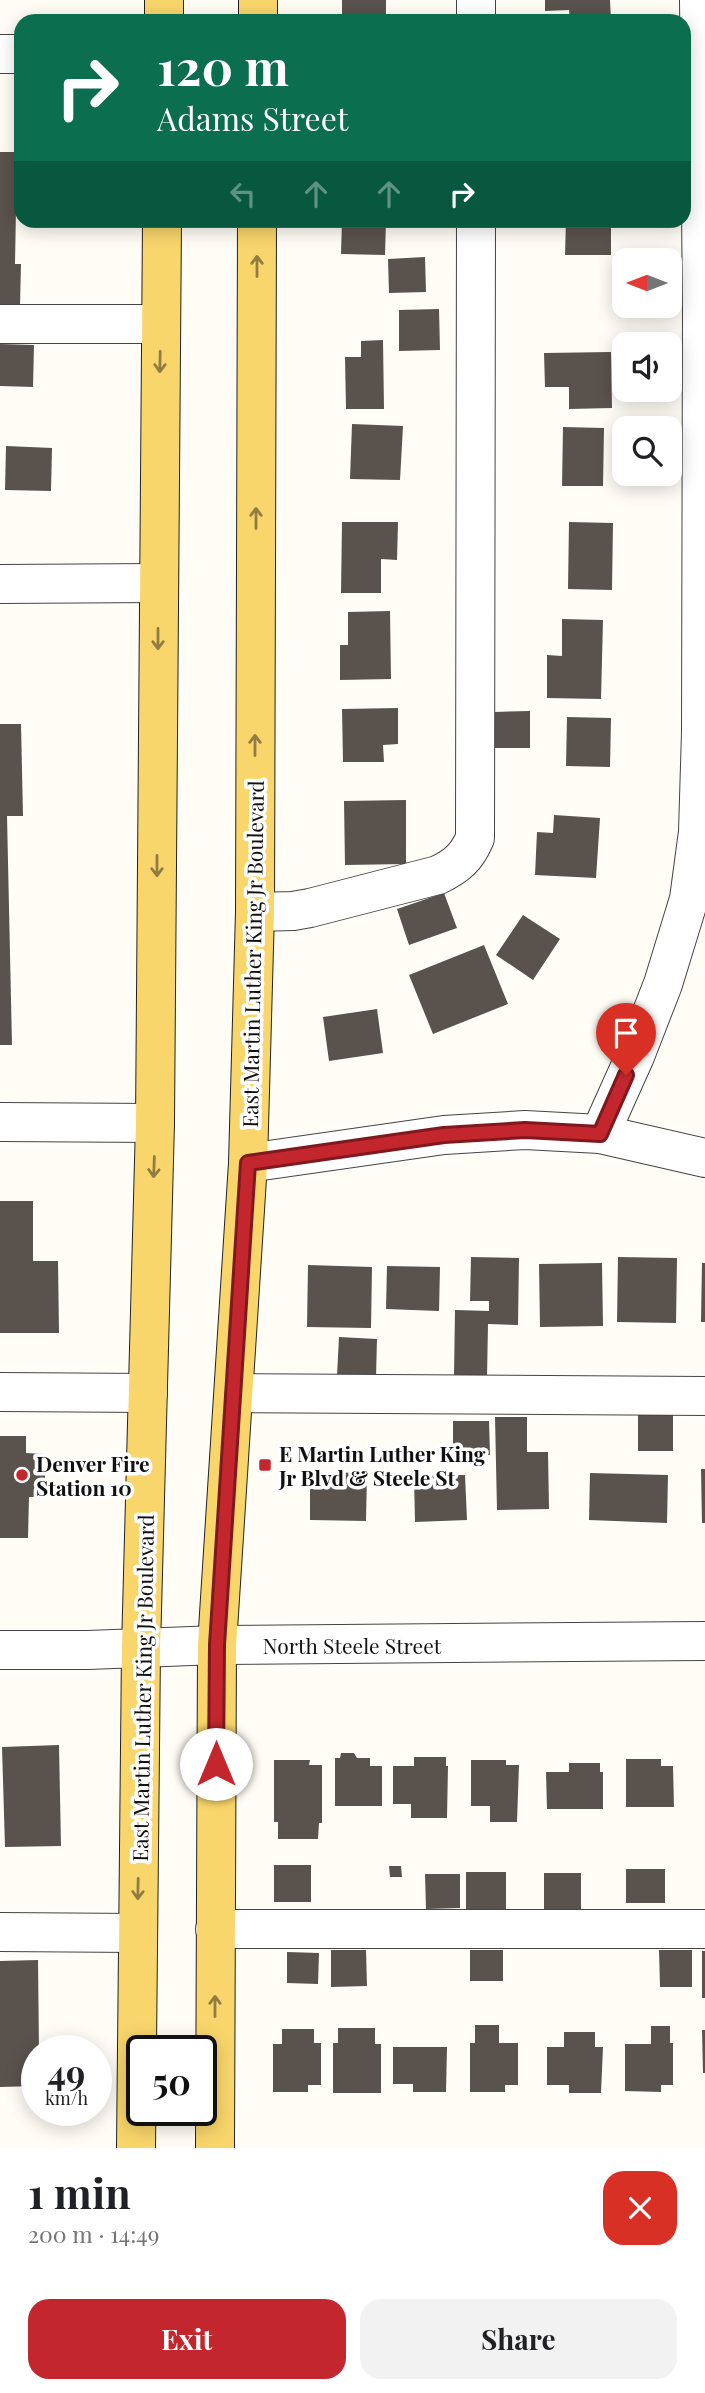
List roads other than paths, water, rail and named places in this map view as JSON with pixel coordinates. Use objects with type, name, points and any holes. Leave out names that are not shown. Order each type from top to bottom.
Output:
[{"type":"main road","name":"East Martin Luther King Jr Boulevard","points":[[136,2148],[141,1649],[155,1123],[162,228]]},
{"type":"main road","name":"East Martin Luther King Jr Boulevard","points":[[215,2148],[217,1645],[248,1163],[255,912],[257,228]]},
{"type":"street","points":[[600,1134],[663,984],[689,951],[689,899],[698,832],[703,732],[704,312],[699,0]]},
{"type":"street","points":[[255,912],[293,912],[438,875],[457,866],[470,852],[475,838],[476,228]]},
{"type":"street","points":[[0,324],[161,324]]},
{"type":"street","points":[[0,584],[158,583]]},
{"type":"street","points":[[0,1122],[155,1123]]},
{"type":"street","points":[[248,1163],[458,1134],[525,1130],[600,1134],[705,1158]]},
{"type":"street","points":[[0,1392],[148,1393]]},
{"type":"street","points":[[234,1393],[705,1396]]},
{"type":"street","name":"North Steele Street","points":[[0,1650],[141,1649],[217,1645],[705,1641]]},
{"type":"street","points":[[215,1929],[705,1929]]},
{"type":"street","points":[[0,1932],[138,1933]]},
{"type":"place","name":"E Martin Luther King Jr Blvd & Steele St","points":[[265,1465]]},
{"type":"place","name":"Denver Fire Station 10","points":[[22,1475]]}]
